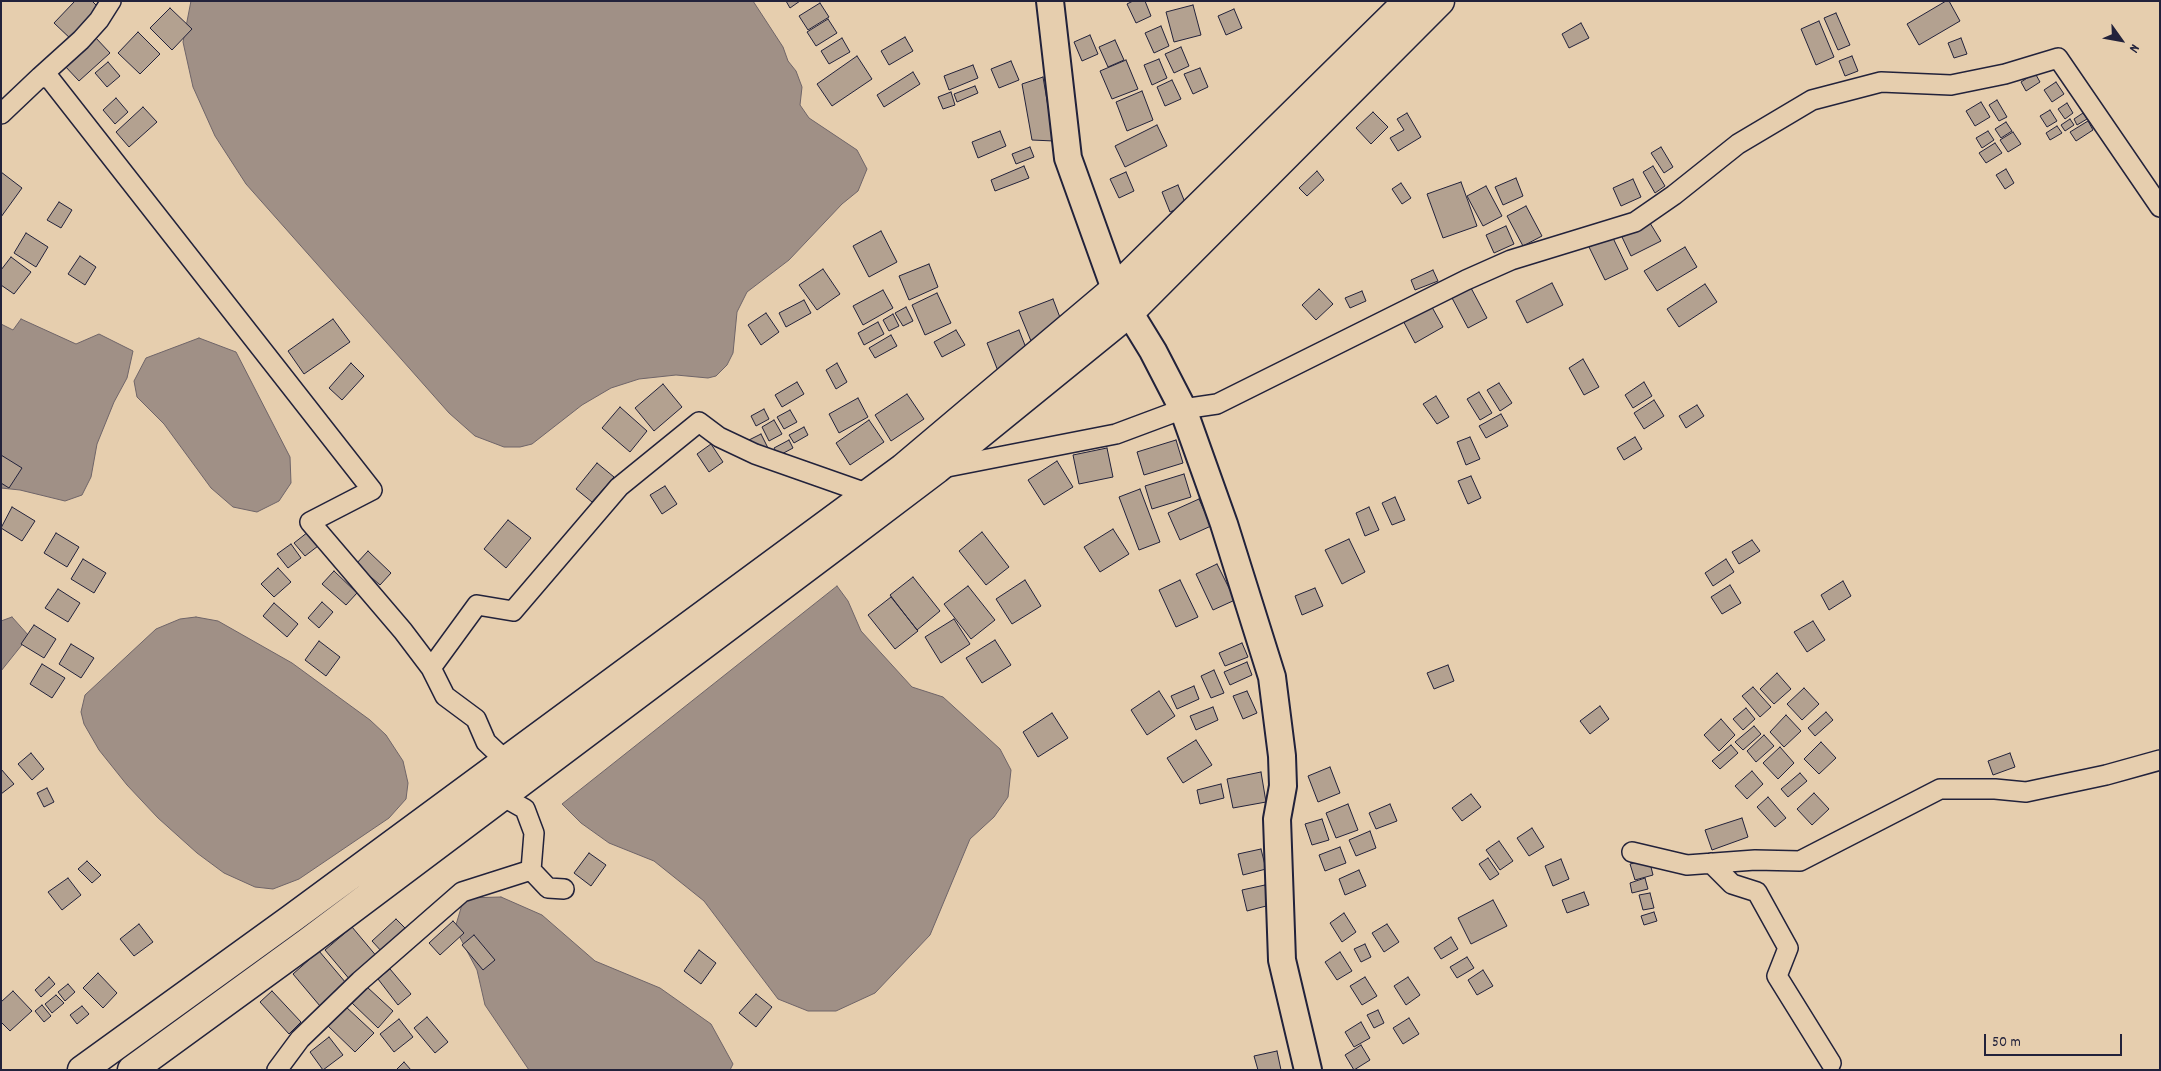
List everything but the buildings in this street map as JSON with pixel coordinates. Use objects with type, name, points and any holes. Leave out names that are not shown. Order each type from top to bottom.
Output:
[{"type":"main road","points":[[1050,1],[1068,158],[1115,290],[1153,351],[1183,409],[1239,570],[1272,677],[1283,786],[1277,819],[1282,960],[1308,1070]]},
{"type":"main road","points":[[132,1070],[308,942],[502,796],[876,500],[903,468],[1115,290],[1408,1]]},
{"type":"main road","points":[[82,1070],[291,919],[505,760],[876,500],[937,469],[1130,313],[1440,1]]},
{"type":"street","points":[[1,114],[81,40],[99,20],[111,1]]},
{"type":"street","points":[[937,469],[1116,434],[1183,409],[1217,404],[1466,280],[1511,260],[1634,222],[1674,195],[1738,144],[1812,100],[1881,82],[1950,85],[2005,74],[2058,58],[2160,207]]},
{"type":"street","points":[[40,77],[50,79],[372,490],[310,522],[404,631],[431,668],[445,696],[476,719],[486,742],[505,760]]},
{"type":"street","points":[[431,668],[477,605],[513,611],[619,487],[700,422],[719,437],[754,454],[876,500]]},
{"type":"street","points":[[1632,852],[1687,865],[1755,860],[1800,861],[1940,789],[1995,789],[2026,792],[2106,775],[2160,760]]},
{"type":"street","points":[[502,796],[525,809],[534,833],[531,870],[548,888],[564,889]]},
{"type":"street","points":[[1711,863],[1732,884],[1757,892],[1788,948],[1777,976],[1831,1064]]},
{"type":"street","points":[[277,1070],[300,1039],[360,981],[462,892],[531,870]]},
{"type":"shaded area","points":[[191,1],[753,1],[783,47],[788,61],[796,71],[802,87],[800,105],[809,118],[857,150],[867,169],[858,191],[842,204],[789,260],[747,292],[737,312],[733,353],[727,365],[716,376],[708,378],[676,375],[639,379],[611,388],[582,405],[532,444],[520,447],[504,447],[475,436],[449,413],[246,184],[215,136],[193,87],[183,42]]},
{"type":"shaded area","points":[[21,319],[76,344],[99,334],[133,351],[127,378],[114,402],[97,444],[91,477],[82,495],[65,501],[20,490],[1,488],[1,324],[13,330]]},
{"type":"shaded area","points":[[199,338],[236,352],[290,457],[291,483],[279,501],[257,512],[233,507],[211,488],[164,424],[137,397],[134,381],[146,358]]},
{"type":"shaded area","points":[[837,586],[848,601],[861,631],[912,687],[943,697],[1000,749],[1011,770],[1008,797],[994,817],[970,839],[930,935],[875,993],[836,1011],[808,1011],[778,999],[704,901],[654,861],[609,843],[581,823],[562,804]]},
{"type":"shaded area","points":[[12,617],[29,636],[1,671],[1,621]]},
{"type":"shaded area","points":[[196,617],[218,621],[292,663],[370,720],[386,735],[403,761],[408,783],[406,799],[389,818],[299,879],[273,889],[255,887],[224,873],[197,853],[158,818],[127,785],[99,750],[84,724],[81,712],[85,695],[156,629],[180,619]]},
{"type":"shaded area","points":[[501,897],[542,915],[595,961],[660,988],[711,1024],[733,1064],[730,1070],[529,1070],[485,1005],[477,970],[455,928],[464,898]]}]
